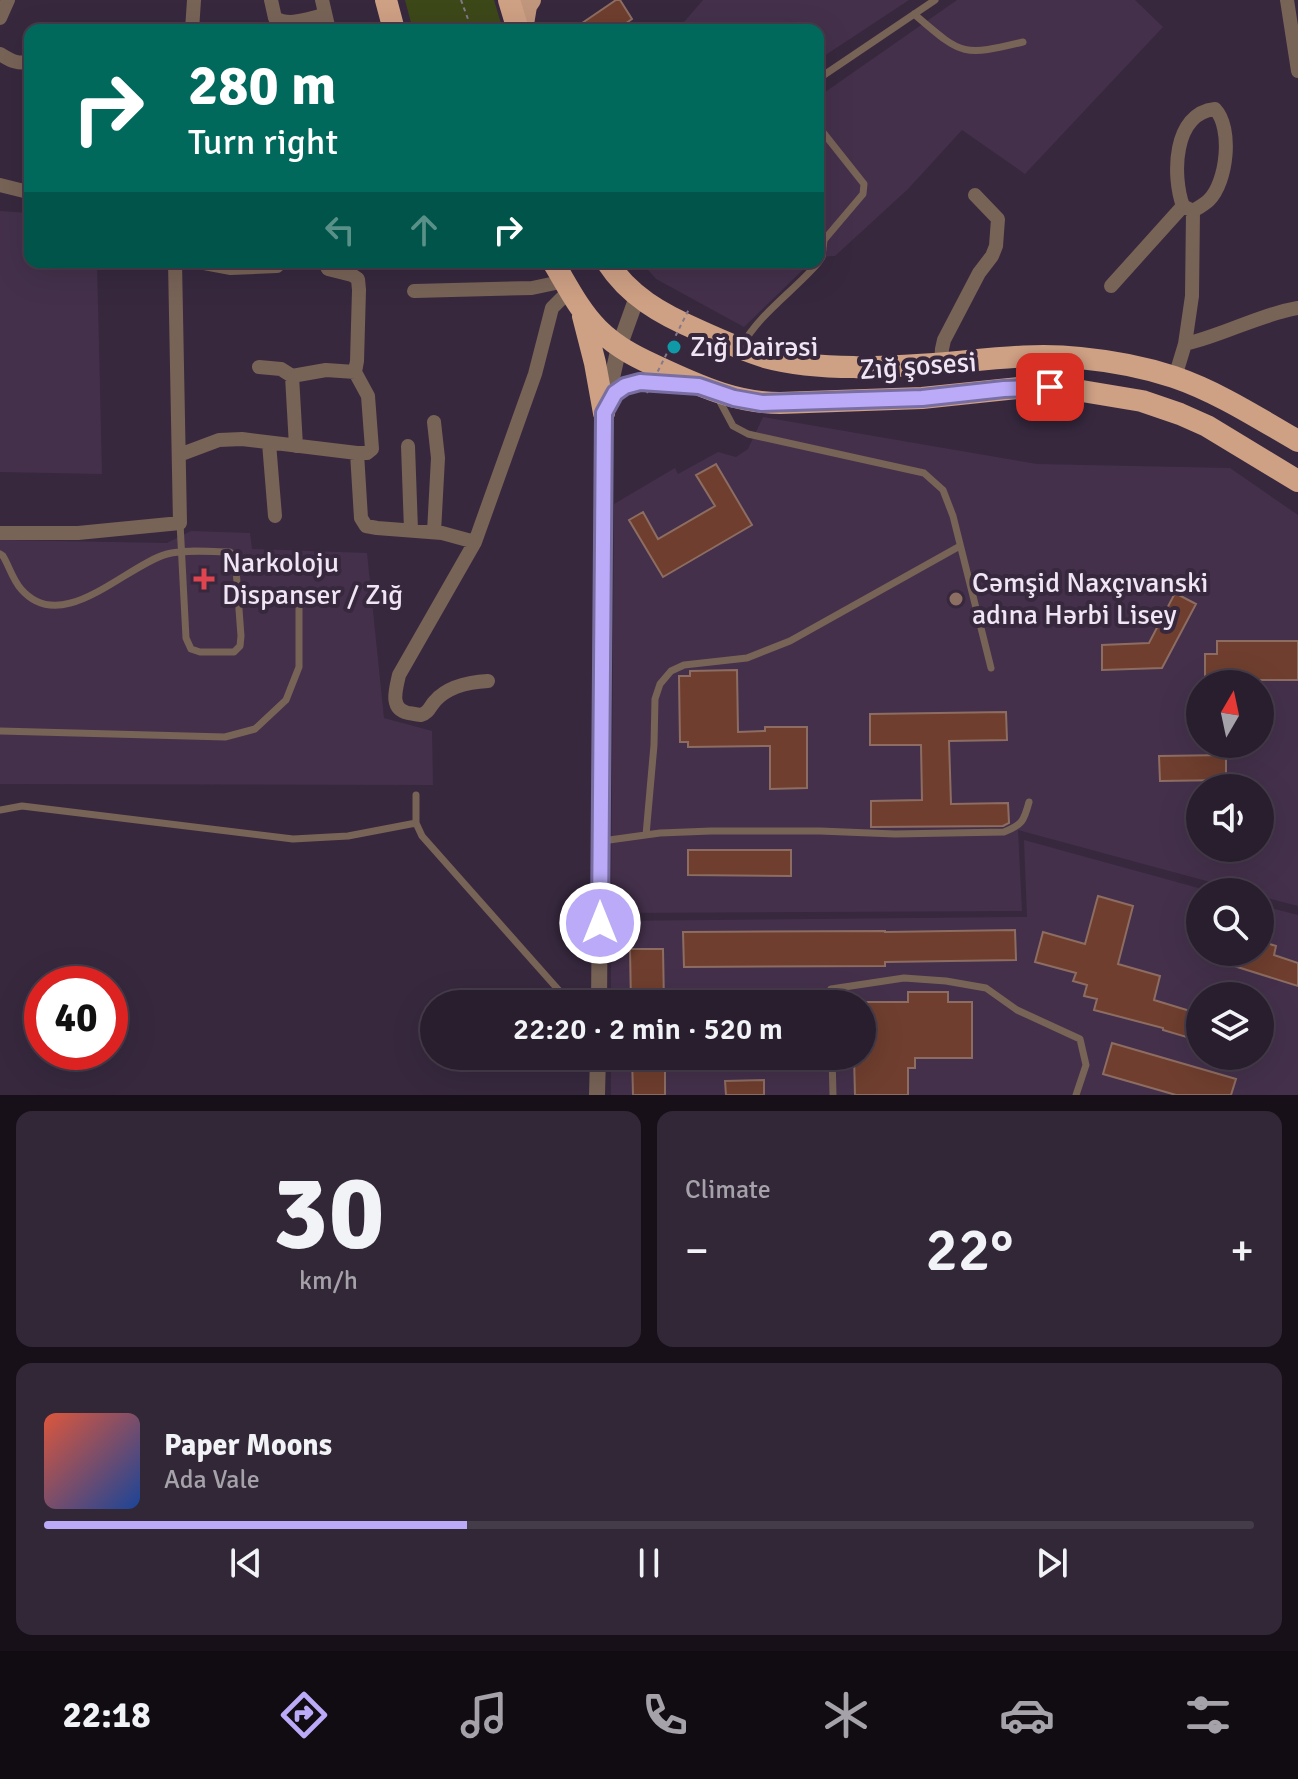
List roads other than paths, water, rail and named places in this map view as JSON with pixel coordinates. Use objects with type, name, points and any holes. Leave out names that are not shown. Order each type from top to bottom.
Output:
[{"type":"highway","points":[[386,0],[392,24]]},
{"type":"highway","points":[[509,0],[518,24]]},
{"type":"highway","points":[[611,268],[637,297],[678,321],[740,349],[778,360],[849,366],[1064,356],[1114,362],[1175,377],[1221,397],[1298,441]]},
{"type":"highway","points":[[563,278],[582,311],[604,413]]},
{"type":"highway","name":"Zığ şosesi","points":[[582,311],[626,352],[734,398],[762,403],[922,398],[1028,387],[1107,394],[1161,406],[1207,426],[1298,481]]},
{"type":"main road","points":[[522,24],[531,0]]},
{"type":"street","points":[[0,18],[8,0]]},
{"type":"street","points":[[192,24],[194,0]]},
{"type":"street","points":[[271,0],[275,18],[288,23],[323,7]]},
{"type":"street","points":[[1287,0],[1298,71]]},
{"type":"street","points":[[0,54],[11,61],[24,63]]},
{"type":"street","points":[[1111,286],[1188,208],[1210,200],[1225,165],[1226,139],[1221,115],[1215,109],[1194,119],[1185,130],[1177,154],[1177,191],[1188,208],[1192,296],[1185,344],[1175,377]]},
{"type":"street","points":[[0,185],[24,191]]},
{"type":"street","name":"Zığ şosesi","points":[[941,363],[944,340],[996,246],[998,219],[975,195]]},
{"type":"street","points":[[0,533],[78,533],[180,523],[175,268]]},
{"type":"street","points":[[179,455],[219,440],[242,439],[357,453],[367,453],[372,449],[368,396],[355,372],[358,279],[328,268]]},
{"type":"street","points":[[414,291],[532,288],[563,278]]},
{"type":"street","points":[[488,681],[471,682],[448,690],[421,715],[403,712],[396,706],[394,695],[399,675],[475,542],[535,374],[563,278]]},
{"type":"street","points":[[599,990],[604,413],[619,347],[637,297]]},
{"type":"street","points":[[1185,344],[1208,339],[1258,317],[1298,308]]},
{"type":"street","points":[[259,367],[281,369],[292,376],[326,370],[355,372]]},
{"type":"street","points":[[292,376],[296,446]]},
{"type":"street","points":[[604,413],[615,393],[640,382],[707,388]]},
{"type":"street","points":[[434,422],[438,458],[434,532]]},
{"type":"street","points":[[269,443],[275,516]]},
{"type":"street","points":[[408,446],[411,530]]},
{"type":"street","points":[[357,453],[361,518],[366,526],[442,533],[475,542]]},
{"type":"street","points":[[597,1095],[598,1070]]},
{"type":"lane","points":[[824,75],[935,0]]},
{"type":"lane","points":[[914,14],[947,42],[964,50],[982,52],[1023,42]]},
{"type":"lane","points":[[824,134],[864,184],[863,194],[824,240]]},
{"type":"lane","points":[[740,349],[761,319],[813,268]]},
{"type":"lane","points":[[707,388],[733,426],[748,434],[924,473],[943,490],[953,516],[991,668]]},
{"type":"lane","points":[[0,554],[21,589],[36,600],[52,605],[72,604],[167,554],[181,553],[230,552],[235,556],[241,636],[240,646],[234,652],[200,652],[191,649],[186,638],[181,553],[180,523]]},
{"type":"lane","points":[[646,835],[655,699],[660,684],[671,671],[684,665],[747,658],[790,641],[960,546]]},
{"type":"lane","points":[[0,731],[225,737],[255,729],[286,700],[299,667],[299,600]]},
{"type":"lane","points":[[416,795],[416,823],[422,836],[559,990]]},
{"type":"lane","points":[[600,841],[660,833],[711,831],[1004,832],[1017,827],[1025,818],[1029,802]]},
{"type":"lane","points":[[0,810],[22,806],[293,839],[348,836],[416,823]]},
{"type":"lane","points":[[831,990],[904,978],[986,988],[1017,1010],[1080,1039],[1086,1065],[1076,1095]]},
{"type":"lane","points":[[832,1070],[833,1095]]},
{"type":"place","name":"Zığ Dairəsi","points":[[674,347]]},
{"type":"place","name":"Narkoloju Dispanser / Zığ","points":[[204,579]]},
{"type":"place","name":"Cəmşid Naxçıvanski adına Hərbi Lisey","points":[[956,599]]}]
